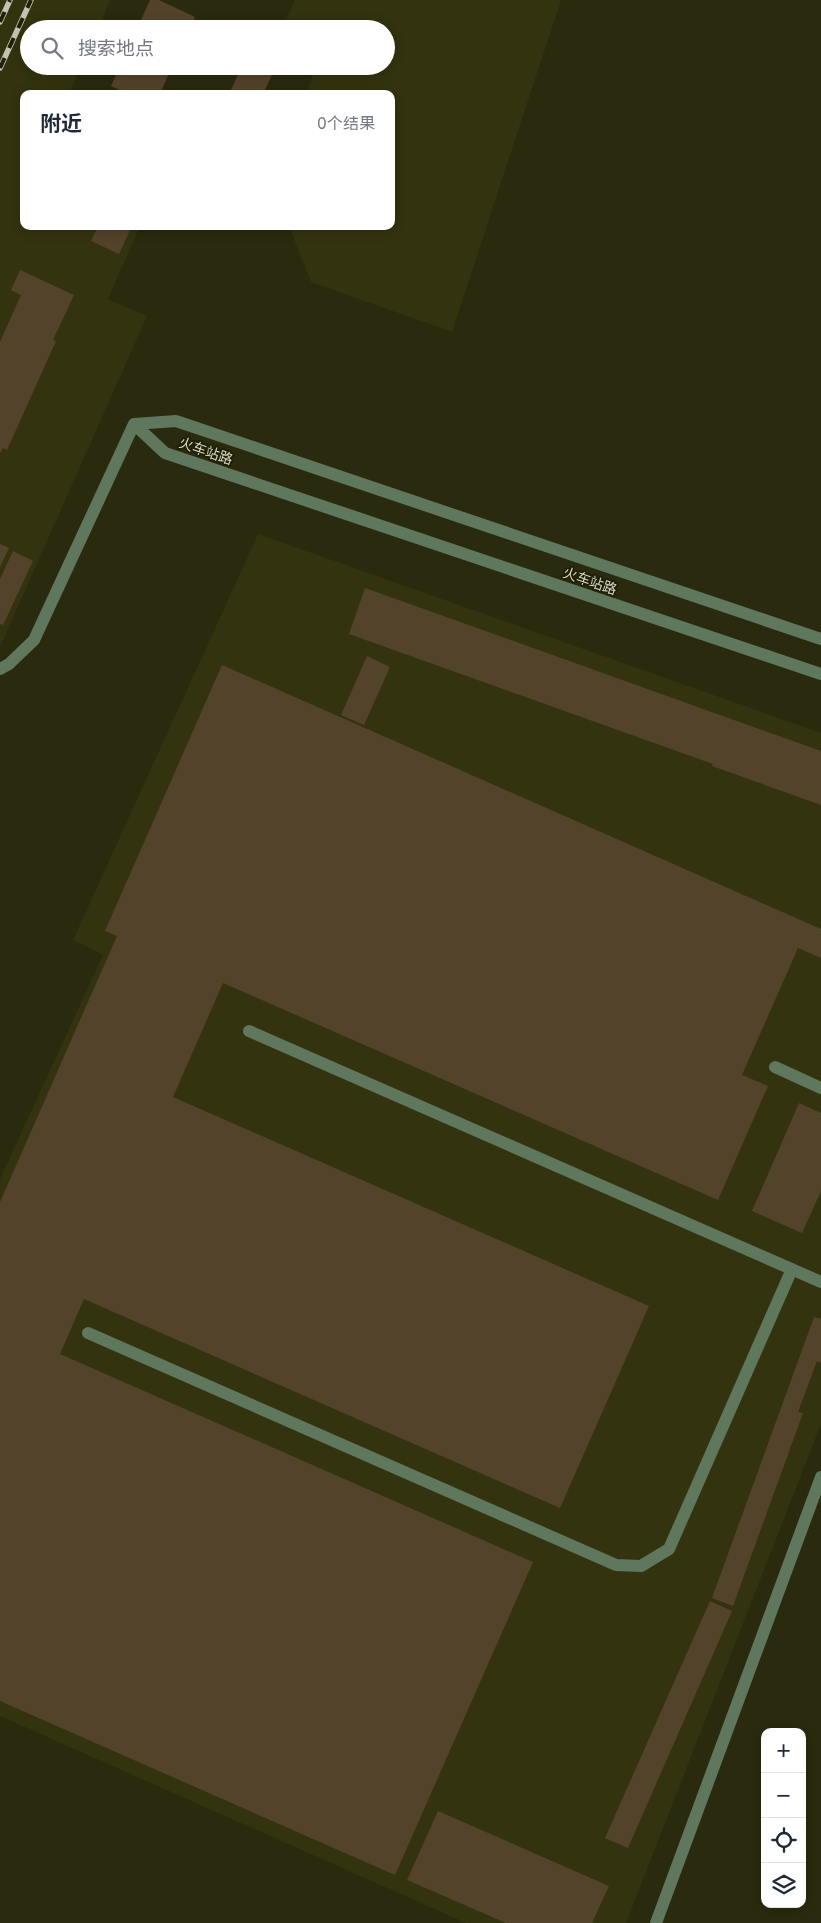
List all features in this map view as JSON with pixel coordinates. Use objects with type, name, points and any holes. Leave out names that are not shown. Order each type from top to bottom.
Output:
[{"type":"street","name":"火车站路","points":[[134,424],[176,421],[821,639]]},
{"type":"street","name":"火车站路","points":[[134,424],[165,453],[821,674]]},
{"type":"street","points":[[0,669],[9,664],[34,640],[134,424]]},
{"type":"street","points":[[249,1031],[821,1282]]},
{"type":"street","points":[[775,1067],[821,1088]]},
{"type":"street","points":[[88,1333],[616,1565],[641,1566],[670,1549],[792,1269]]},
{"type":"street","points":[[656,1923],[821,1478]]},
{"type":"shaded area","points":[[0,0],[110,0],[102,20],[20,20],[20,75],[77,75],[71,90],[20,90],[20,230],[138,230],[108,299],[147,316],[0,647]]},
{"type":"shaded area","points":[[295,0],[561,0],[452,332],[311,282],[291,230],[395,230],[395,90],[308,90],[312,75],[395,75],[395,20],[286,20]]},
{"type":"shaded area","points":[[258,534],[821,733],[821,1424],[626,1923],[466,1923],[0,1716],[0,1179],[103,955],[73,940]]},
{"type":"building","points":[[150,0],[159,0],[195,17],[194,20],[141,20]]},
{"type":"building","points":[[116,75],[168,75],[162,90],[120,90],[111,86]]},
{"type":"building","points":[[238,75],[272,75],[265,90],[231,90]]},
{"type":"building","points":[[96,230],[130,230],[119,254],[91,241]]},
{"type":"building","points":[[20,270],[74,295],[53,340],[56,341],[7,450],[3,448],[0,453],[0,342],[21,295],[11,290]]},
{"type":"building","points":[[0,544],[9,548],[0,567]]},
{"type":"building","points":[[13,551],[33,561],[3,625],[0,624],[0,579]]},
{"type":"building","points":[[365,588],[821,751],[821,805],[712,766],[713,764],[349,634]]},
{"type":"building","points":[[367,656],[390,667],[364,725],[341,715]]},
{"type":"building","points":[[222,665],[821,929],[821,958],[798,948],[742,1075],[768,1086],[718,1200],[223,983],[173,1097],[649,1306],[560,1508],[84,1299],[60,1354],[533,1562],[395,1875],[0,1701],[0,1202],[117,936],[105,931]]},
{"type":"building","points":[[799,1103],[821,1113],[821,1191],[802,1233],[752,1211]]},
{"type":"building","points":[[814,1317],[821,1319],[821,1363],[817,1361],[798,1412],[803,1413],[733,1606],[712,1598]]},
{"type":"building","points":[[710,1601],[732,1611],[628,1848],[605,1838]]},
{"type":"building","points":[[438,1811],[609,1886],[592,1923],[506,1923],[407,1880]]},
{"type":"railway","points":[[0,22],[10,0]]},
{"type":"railway","points":[[22,20],[31,0]]},
{"type":"railway","points":[[0,68],[20,24]]}]
